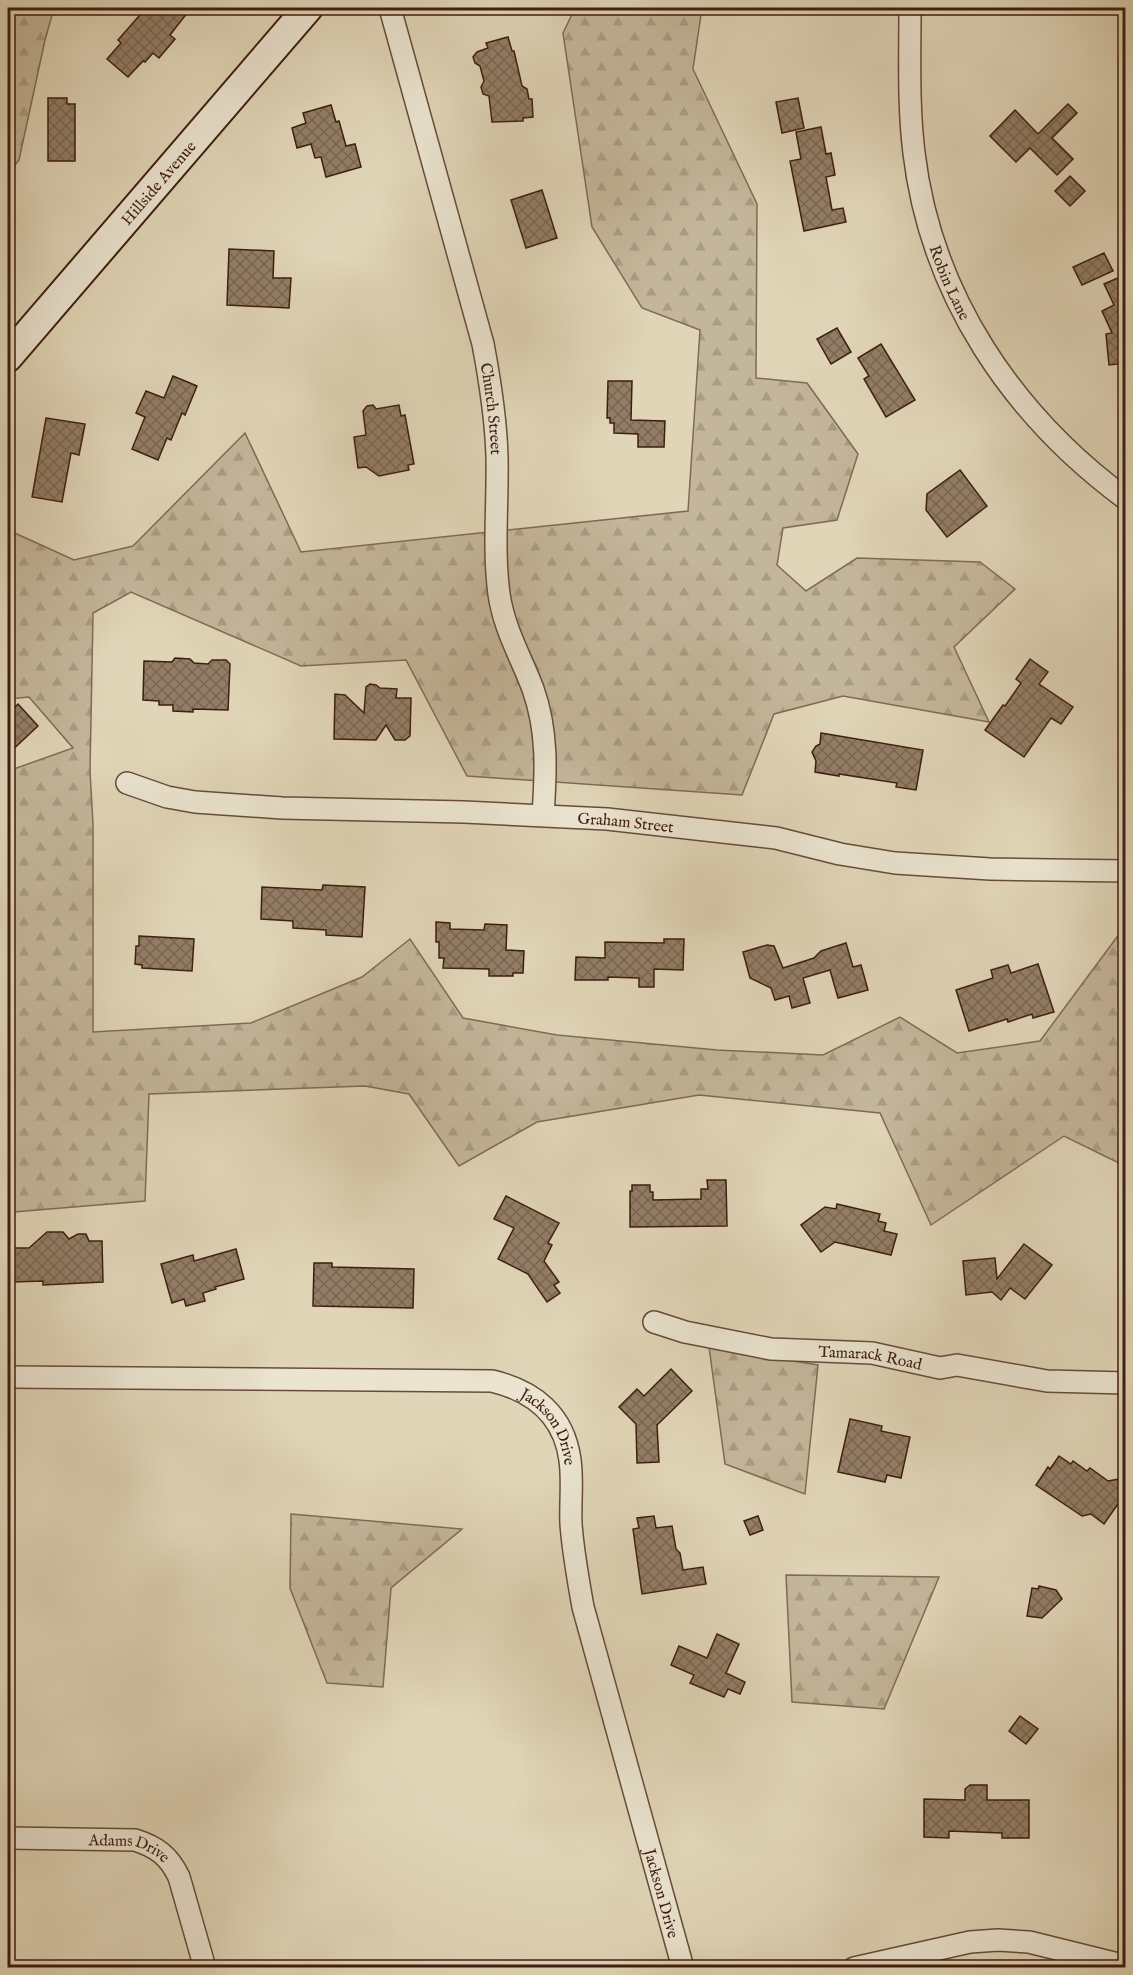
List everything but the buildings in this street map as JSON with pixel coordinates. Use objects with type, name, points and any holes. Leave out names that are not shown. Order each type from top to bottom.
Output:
[{"type":"main road","name":"Hillside Avenue","points":[[8,357],[308,8]]},
{"type":"street","name":"Church Street","points":[[390,8],[483,344],[496,435],[496,563],[500,597],[512,642],[533,688],[542,720],[547,763],[543,815]]},
{"type":"street","name":"Robin Lane","points":[[910,8],[910,110],[914,154],[922,198],[949,282],[990,360],[1016,395],[1074,458],[1125,499]]},
{"type":"street","name":"Graham Street","points":[[127,783],[168,797],[195,802],[282,808],[543,815],[681,826],[776,838],[840,854],[895,863],[990,869],[1125,871]]},
{"type":"street","name":"Tamarack Road","points":[[654,1322],[685,1332],[771,1349],[872,1353],[940,1368],[957,1365],[1047,1381],[1125,1383]]},
{"type":"street","name":"Jackson Drive","points":[[8,1377],[492,1381],[527,1393],[545,1407],[559,1425],[566,1442],[570,1462],[571,1523],[583,1606],[683,1968]]},
{"type":"street","name":"Adams Drive","points":[[8,1838],[135,1840],[151,1845],[172,1863],[179,1877],[205,1968]]},
{"type":"street","points":[[854,1968],[970,1942],[998,1940],[1029,1942],[1125,1966]]},
{"type":"green space","points":[[8,8],[54,8],[19,160],[8,174]]},
{"type":"green space","points":[[575,8],[702,8],[693,69],[757,204],[756,378],[807,383],[858,454],[837,520],[783,528],[777,565],[806,591],[857,558],[980,562],[1015,589],[954,647],[989,722],[843,696],[774,714],[742,795],[467,776],[406,660],[301,666],[131,592],[93,613],[90,771],[93,824],[93,1032],[251,1023],[362,977],[410,939],[463,1018],[557,1035],[717,1050],[823,1055],[900,1017],[957,1053],[1040,1041],[1120,933],[1126,972],[1125,1166],[1064,1136],[931,1225],[880,1113],[699,1095],[537,1122],[459,1166],[409,1094],[365,1086],[149,1094],[145,1201],[14,1212],[8,1202],[8,771],[73,748],[29,697],[8,699],[8,530],[74,560],[133,546],[245,433],[301,552],[688,511],[700,330],[642,308],[592,227],[563,33]]},
{"type":"green space","points":[[709,1347],[818,1365],[805,1494],[725,1464]]},
{"type":"green space","points":[[291,1514],[462,1529],[391,1588],[383,1687],[327,1683],[290,1588]]},
{"type":"green space","points":[[786,1575],[939,1577],[884,1709],[792,1702]]}]
